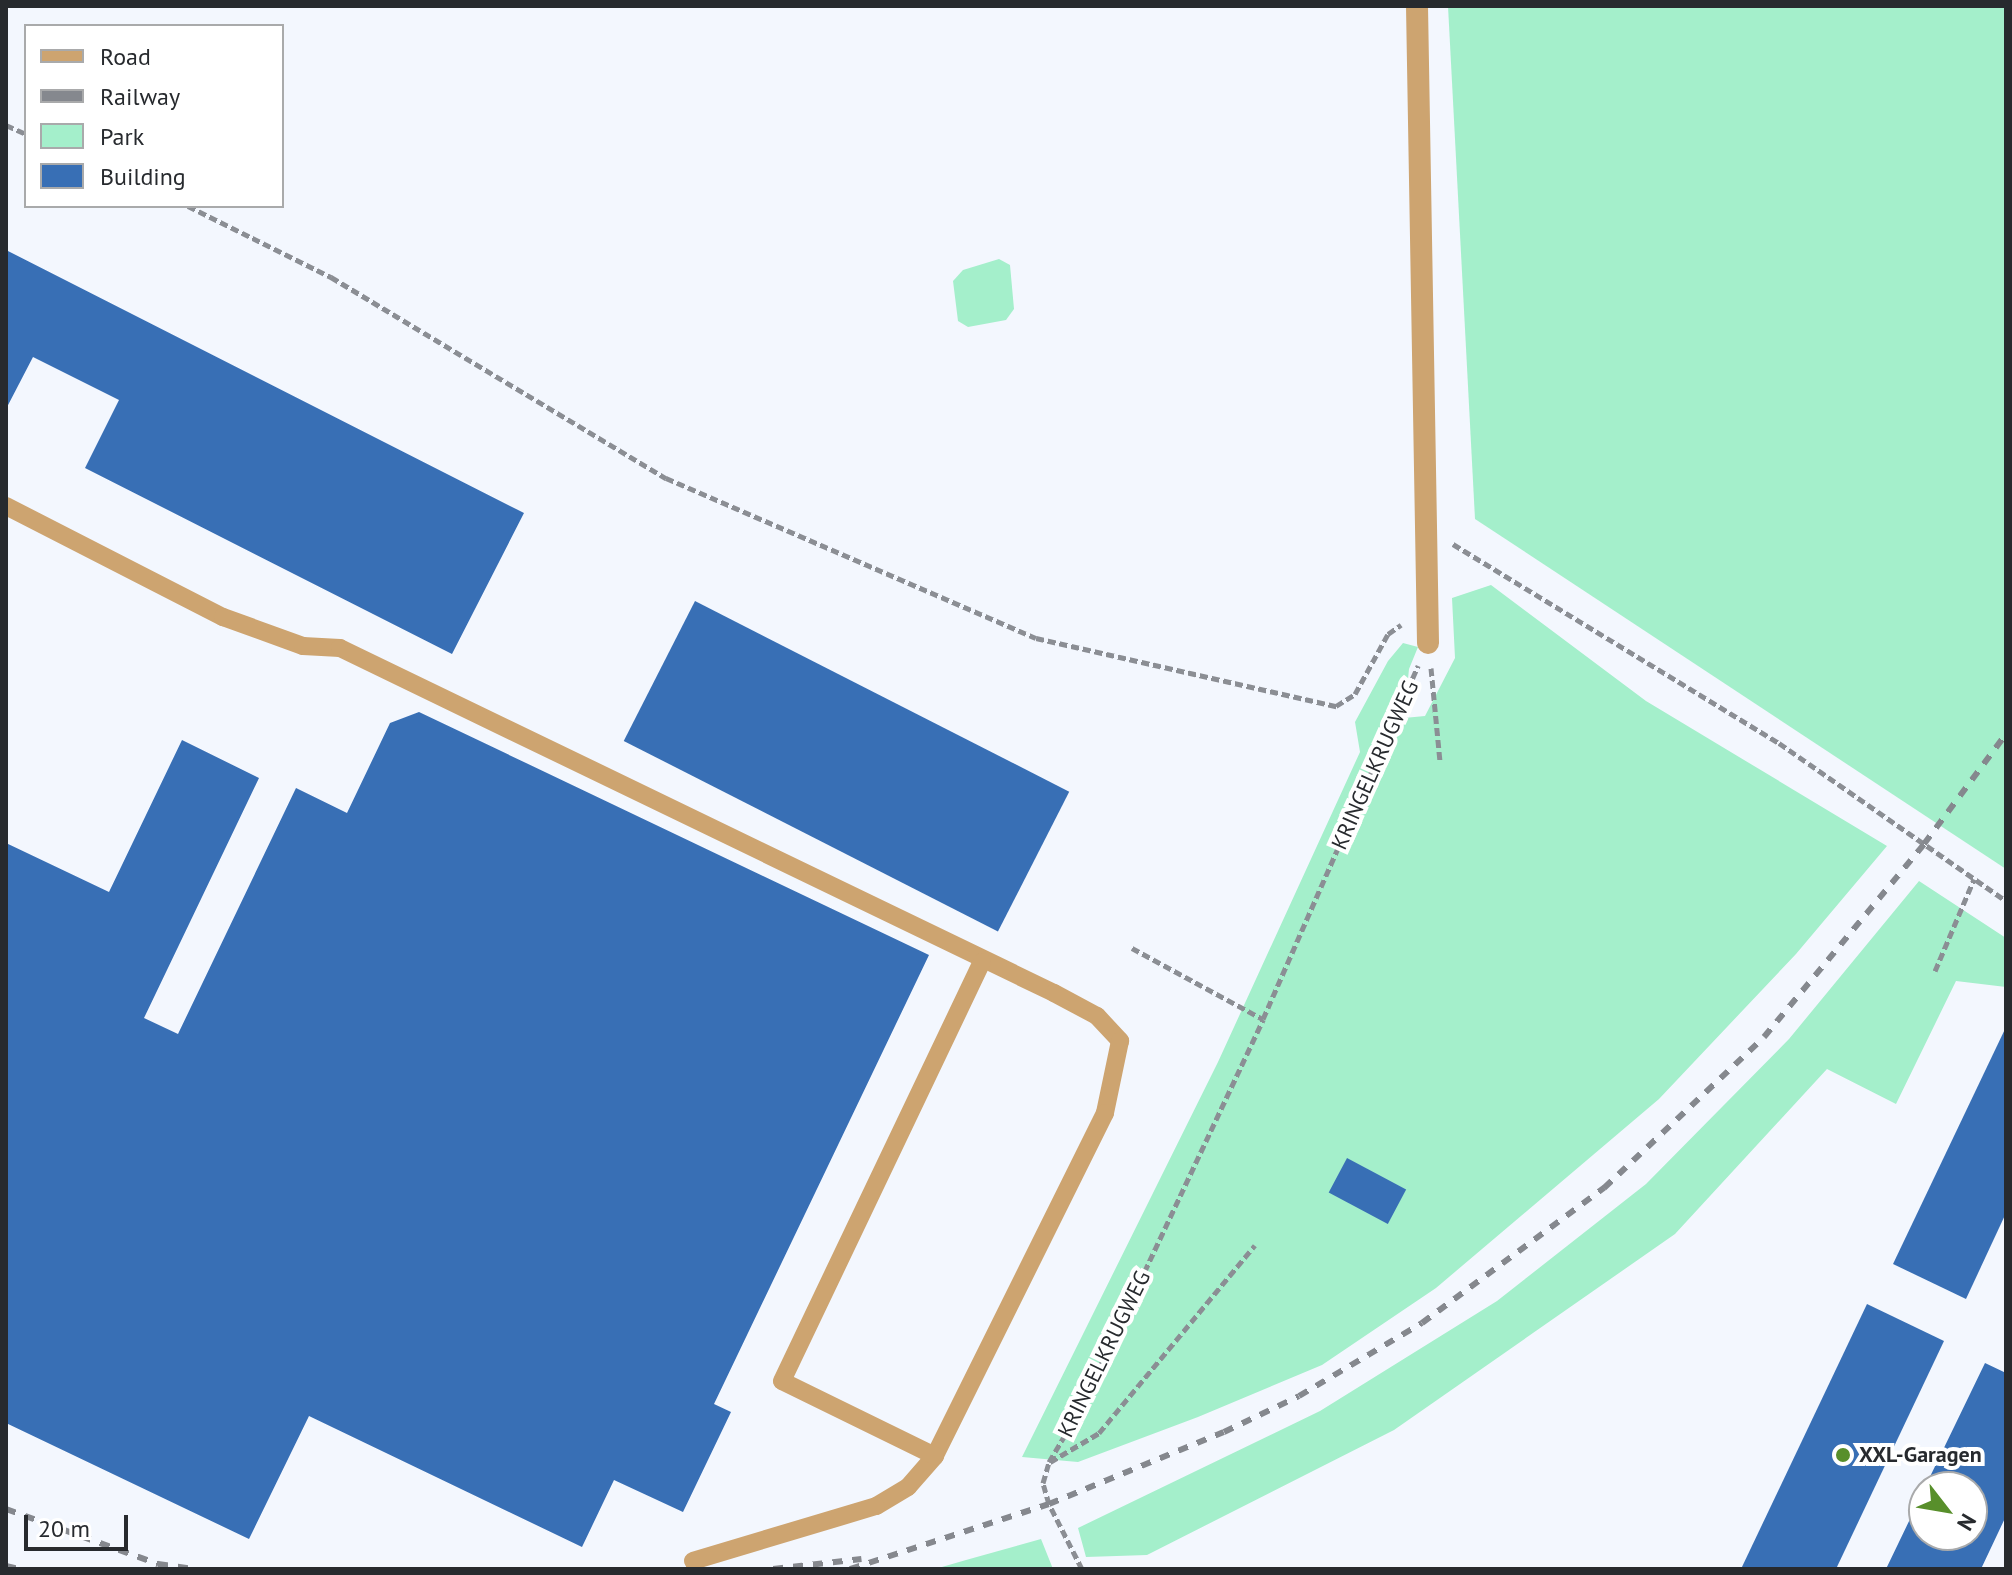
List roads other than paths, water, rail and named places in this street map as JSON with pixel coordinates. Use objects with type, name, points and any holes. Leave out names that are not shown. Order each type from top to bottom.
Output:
[{"type":"street","points":[[1417,6],[1428,632]]},
{"type":"lane","points":[[6,506],[223,617],[303,646],[340,648],[1097,1016],[1120,1041],[1117,1073],[1105,1113],[935,1456],[908,1487],[876,1506],[693,1561]]},
{"type":"lane","points":[[935,1456],[782,1381],[982,962]]},
{"type":"railway","points":[[850,1569],[1049,1504],[1224,1432],[1299,1396],[1422,1323],[1604,1188],[1764,1037],[1924,844],[2006,734]]},
{"type":"railway","points":[[6,1509],[158,1564],[194,1569]]},
{"type":"railway","points":[[773,1569],[861,1559]]},
{"type":"railway","points":[[6,1566],[19,1569]]},
{"type":"place","name":"XXL-Garagen","points":[[1843,1455]]}]
